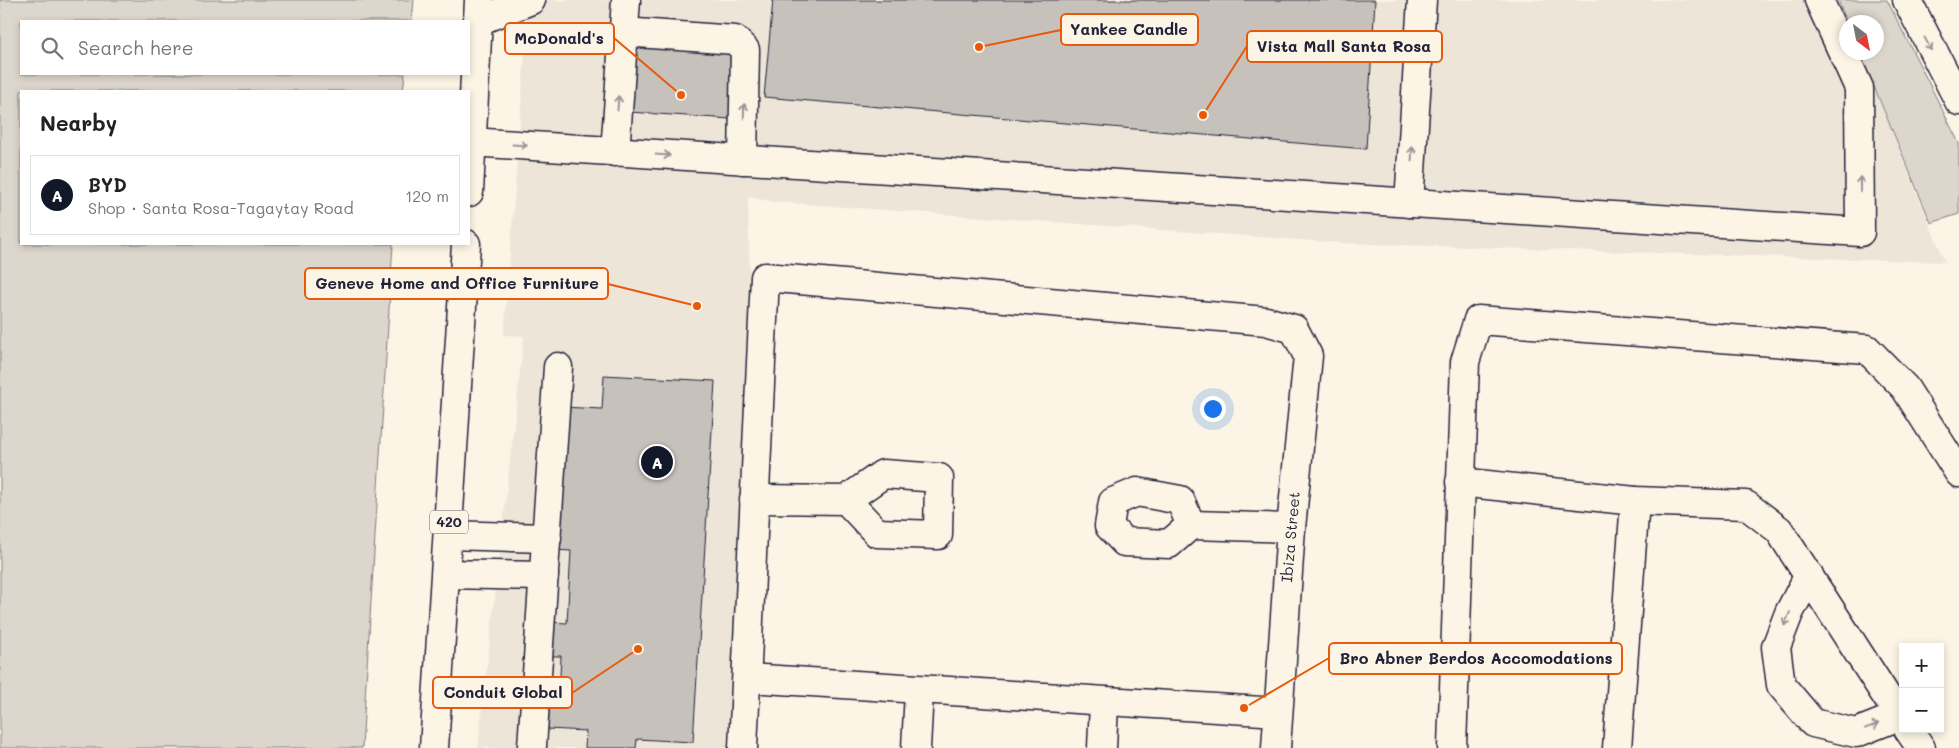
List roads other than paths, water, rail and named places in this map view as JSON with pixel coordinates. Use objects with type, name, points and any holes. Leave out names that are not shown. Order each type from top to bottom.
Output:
[{"type":"street","points":[[470,167],[479,11],[531,0]]},
{"type":"street","points":[[614,152],[626,0]]},
{"type":"street","points":[[1409,203],[1422,0]]},
{"type":"street","points":[[471,142],[1860,232],[1859,88],[1819,0]]},
{"type":"street","points":[[1907,0],[1959,101]]},
{"type":"street","points":[[623,32],[735,40],[745,50],[743,160]]},
{"type":"street","name":"420","points":[[434,748],[466,245]]},
{"type":"street","name":"Ibiza Street","points":[[754,499],[765,277],[1266,321],[1294,329],[1308,356],[1291,528],[1276,748]]},
{"type":"street","points":[[1452,748],[1465,362],[1478,320],[1868,349],[1905,388],[1959,473]]},
{"type":"street","points":[[532,746],[558,367]]},
{"type":"street","points":[[1460,482],[1635,501],[1746,505],[1779,530],[1899,716]]},
{"type":"street","points":[[743,748],[754,499],[846,500]]},
{"type":"street","points":[[1617,748],[1635,501]]},
{"type":"street","points":[[1191,525],[1291,528]]},
{"type":"street","points":[[448,535],[547,538]]},
{"type":"street","points":[[446,574],[544,576]]},
{"type":"street","points":[[1809,575],[1789,613],[1776,647],[1781,685],[1813,723],[1856,732],[1899,723]]},
{"type":"street","points":[[747,678],[1104,703],[1278,712]]},
{"type":"street","points":[[916,748],[919,691]]},
{"type":"street","points":[[1102,748],[1104,703]]},
{"type":"street","points":[[1911,733],[1921,748]]},
{"type":"place","name":"Yankee Candle","points":[[979,47]]},
{"type":"place","name":"McDonald's","points":[[681,95]]},
{"type":"place","name":"Vista Mall Santa Rosa","points":[[1203,115]]},
{"type":"place","name":"Geneve Home and Office Furniture","points":[[697,306]]},
{"type":"place","name":"BYD","points":[[657,462]]},
{"type":"place","name":"Conduit Global","points":[[638,649]]},
{"type":"place","name":"Bro Abner Berdos Accomodations","points":[[1244,708]]}]
